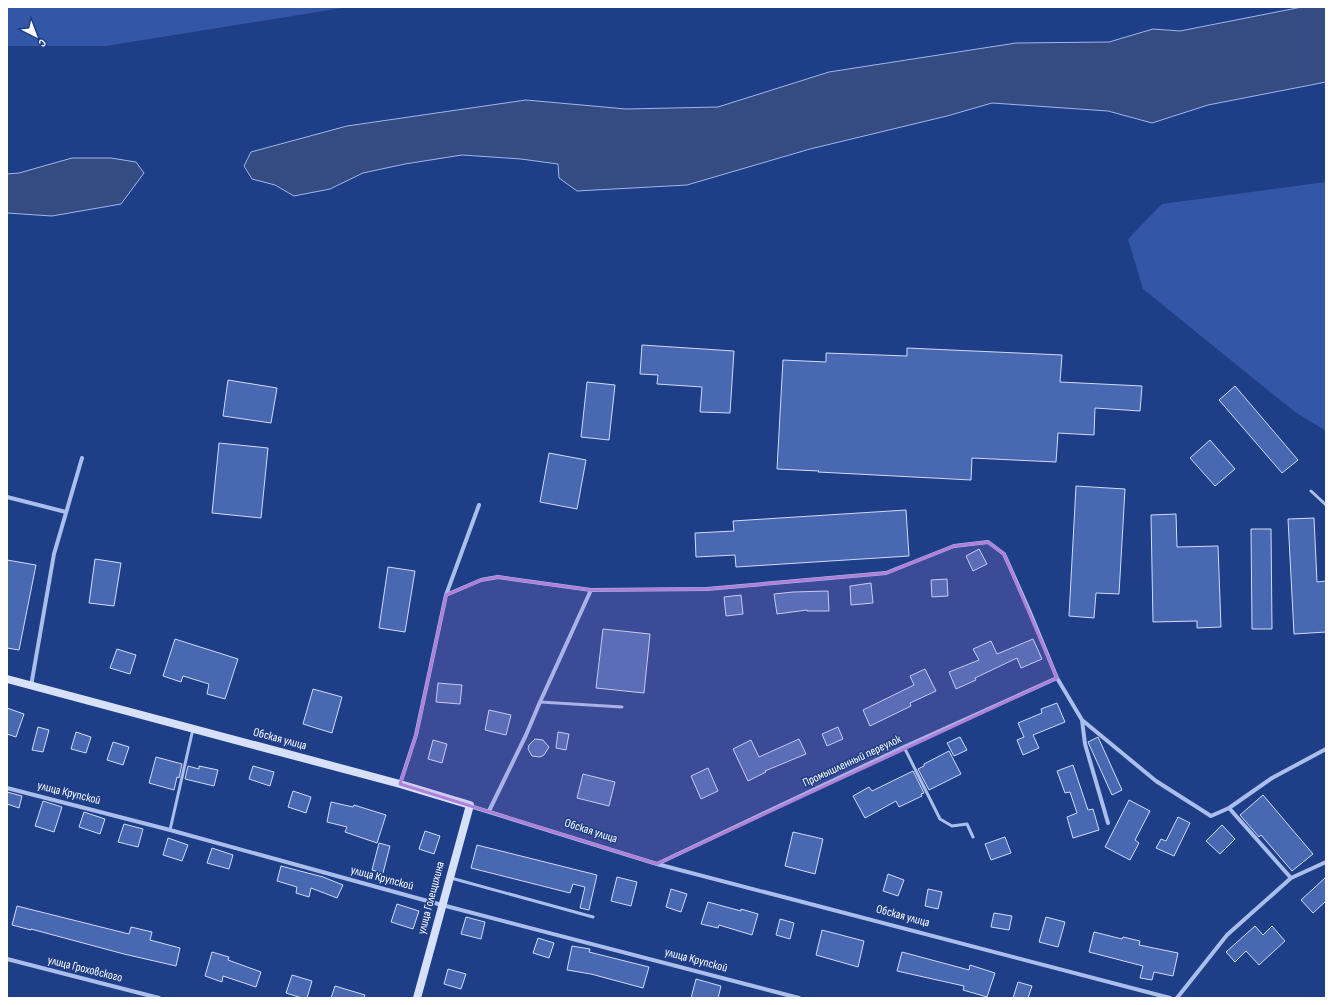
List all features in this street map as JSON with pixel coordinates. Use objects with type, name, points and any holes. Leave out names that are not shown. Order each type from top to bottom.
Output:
[{"type":"street","points":[[31,686],[54,554],[82,458]]},
{"type":"street","points":[[7,497],[66,512]]},
{"type":"street","points":[[400,784],[416,735],[446,595],[479,505]]},
{"type":"street","points":[[446,595],[481,580],[498,577],[591,590],[707,589],[886,573],[954,546],[988,542],[1004,554],[1030,610],[1057,678],[1082,720],[1156,780],[1211,816],[1230,808],[1272,778],[1326,749]]},
{"type":"street","points":[[489,811],[526,735],[591,590]]},
{"type":"street","name":"Промышленный переулок","points":[[658,864],[904,747],[1057,678]]},
{"type":"street","name":"Обская улица","points":[[7,679],[400,784],[658,864],[1156,996],[1170,998]]},
{"type":"street","points":[[1082,720],[1085,744],[1108,823]]},
{"type":"street","name":"улица Крупской","points":[[7,788],[170,830],[442,905],[799,998]]},
{"type":"street","name":"улица Голещихина","points":[[417,998],[470,805]]},
{"type":"street","points":[[1230,808],[1291,878]]},
{"type":"street","points":[[1177,998],[1227,935],[1291,878],[1326,862]]},
{"type":"street","name":"улица Гроховского","points":[[7,959],[159,998]]},
{"type":"lane","points":[[1311,491],[1326,505]]},
{"type":"lane","points":[[540,702],[622,707]]},
{"type":"lane","points":[[170,830],[193,729]]},
{"type":"lane","points":[[904,747],[940,819],[952,826],[967,824],[973,837]]},
{"type":"lane","points":[[450,877],[593,917]]},
{"type":"highlighted area","points":[[988,542],[1004,554],[1057,678],[657,864],[400,784],[416,735],[446,595],[481,580],[498,577],[591,590],[707,589],[886,573],[954,546]]},
{"type":"shaded area","points":[[7,7],[348,7],[106,46],[7,46]]},
{"type":"shaded area","points":[[1302,7],[1326,7],[1326,82],[1208,105],[1152,123],[1108,111],[992,103],[947,116],[810,149],[687,185],[577,191],[559,178],[558,164],[521,159],[462,155],[405,164],[363,173],[330,189],[294,196],[275,185],[252,179],[244,166],[251,152],[347,126],[526,100],[626,109],[718,107],[829,72],[1016,43],[1109,42],[1153,29],[1180,31]]},
{"type":"shaded area","points":[[72,158],[111,158],[136,162],[144,173],[121,204],[52,216],[7,213],[7,174],[19,173]]},
{"type":"shaded area","points":[[1326,182],[1326,431],[1295,412],[1143,289],[1128,239],[1162,204]]},
{"type":"building","points":[[642,345],[734,351],[730,413],[700,412],[702,387],[657,384],[658,375],[640,374]]},
{"type":"building","points":[[907,348],[1062,355],[1060,382],[1142,386],[1140,411],[1095,408],[1094,435],[1058,433],[1056,462],[972,458],[971,480],[777,469],[783,360],[826,362],[826,353],[907,356]]},
{"type":"building","points":[[228,380],[277,388],[271,423],[223,416]]},
{"type":"building","points":[[587,382],[615,385],[609,440],[581,437]]},
{"type":"building","points":[[1235,386],[1298,460],[1282,473],[1219,400]]},
{"type":"building","points":[[1210,440],[1235,469],[1215,486],[1190,458]]},
{"type":"building","points":[[219,443],[268,448],[261,518],[212,513]]},
{"type":"building","points":[[549,453],[586,460],[577,509],[540,502]]},
{"type":"building","points":[[1076,486],[1125,489],[1119,594],[1096,593],[1094,618],[1069,616]]},
{"type":"building","points":[[906,510],[909,556],[736,567],[735,555],[696,557],[695,533],[734,531],[733,521]]},
{"type":"building","points":[[1176,514],[1177,547],[1218,546],[1221,627],[1197,628],[1197,621],[1153,622],[1151,515]]},
{"type":"building","points":[[1314,518],[1317,582],[1326,581],[1326,632],[1294,634],[1288,519]]},
{"type":"building","points":[[1251,529],[1271,529],[1272,629],[1252,629]]},
{"type":"building","points":[[979,549],[987,564],[973,571],[966,556]]},
{"type":"building","points":[[95,559],[121,563],[114,606],[89,603]]},
{"type":"building","points":[[7,560],[36,565],[19,650],[7,648]]},
{"type":"building","points":[[388,567],[415,571],[405,632],[379,628]]},
{"type":"building","points":[[947,579],[948,596],[932,597],[931,580]]},
{"type":"building","points":[[871,583],[873,603],[851,605],[850,586]]},
{"type":"building","points":[[828,591],[829,611],[807,610],[777,614],[774,594]]},
{"type":"building","points":[[741,595],[743,614],[726,616],[724,597]]},
{"type":"building","points":[[603,629],[650,634],[644,693],[596,688]]},
{"type":"building","points":[[175,639],[238,659],[225,699],[207,694],[209,684],[183,676],[181,682],[163,676]]},
{"type":"building","points":[[1033,639],[1042,659],[1021,668],[1017,658],[956,689],[949,672],[979,660],[973,649],[991,641],[997,654]]},
{"type":"building","points":[[117,649],[136,655],[130,674],[110,668]]},
{"type":"building","points":[[925,669],[936,691],[910,703],[911,706],[870,726],[863,710],[914,685],[910,676]]},
{"type":"building","points":[[438,683],[462,685],[460,704],[436,702]]},
{"type":"building","points":[[313,689],[342,697],[332,733],[303,724]]},
{"type":"building","points":[[1057,703],[1065,722],[1033,735],[1039,748],[1023,755],[1017,740],[1024,737],[1018,723],[1042,713],[1041,709]]},
{"type":"building","points":[[7,708],[24,714],[16,737],[7,734]]},
{"type":"building","points":[[489,710],[511,715],[506,735],[485,730]]},
{"type":"building","points":[[38,727],[49,730],[43,752],[32,750]]},
{"type":"building","points":[[838,727],[843,739],[827,746],[822,734]]},
{"type":"building","points":[[76,732],[91,737],[86,753],[71,749]]},
{"type":"building","points":[[558,732],[569,734],[566,750],[556,748]]},
{"type":"building","points":[[960,737],[967,750],[954,756],[947,743]]},
{"type":"building","points":[[1098,737],[1122,790],[1112,795],[1088,742]]},
{"type":"building","points":[[535,739],[543,740],[549,747],[544,755],[540,757],[532,756],[528,749],[529,745]]},
{"type":"building","points":[[799,739],[806,754],[765,771],[766,772],[748,781],[733,749],[751,740],[759,757]]},
{"type":"building","points":[[433,740],[447,744],[442,763],[428,759]]},
{"type":"building","points":[[113,742],[129,747],[123,765],[107,760]]},
{"type":"building","points":[[949,751],[961,774],[929,790],[918,769],[924,766],[924,764]]},
{"type":"building","points":[[156,757],[182,764],[179,778],[177,777],[174,790],[149,783]]},
{"type":"building","points":[[1073,765],[1088,810],[1093,809],[1099,830],[1073,838],[1067,817],[1077,813],[1070,792],[1065,793],[1057,771]]},
{"type":"building","points":[[188,766],[199,769],[199,766],[218,770],[214,786],[185,779]]},
{"type":"building","points":[[253,766],[274,772],[270,786],[249,779]]},
{"type":"building","points":[[708,768],[718,791],[701,799],[691,776]]},
{"type":"building","points":[[913,771],[924,793],[921,794],[922,796],[899,807],[896,801],[865,818],[853,796],[869,787],[872,791]]},
{"type":"building","points":[[583,774],[615,782],[609,806],[577,798]]},
{"type":"building","points":[[293,791],[311,797],[306,813],[288,807]]},
{"type":"building","points":[[7,792],[22,796],[19,808],[7,804]]},
{"type":"building","points":[[1263,795],[1313,854],[1292,871],[1261,835],[1259,837],[1240,815]]},
{"type":"building","points":[[1129,800],[1150,811],[1135,840],[1139,843],[1130,860],[1105,847]]},
{"type":"building","points":[[43,801],[62,807],[54,832],[35,826]]},
{"type":"building","points":[[331,802],[353,807],[354,805],[386,815],[377,843],[345,832],[347,827],[327,822]]},
{"type":"building","points":[[84,812],[105,819],[100,834],[79,827]]},
{"type":"building","points":[[1178,817],[1190,823],[1174,856],[1156,848],[1161,839],[1166,841]]},
{"type":"building","points":[[124,824],[143,829],[138,847],[118,842]]},
{"type":"building","points":[[1222,825],[1235,839],[1220,854],[1206,841]]},
{"type":"building","points":[[425,831],[440,836],[434,854],[419,849]]},
{"type":"building","points":[[793,832],[823,839],[815,874],[785,866]]},
{"type":"building","points":[[1005,837],[1011,853],[991,860],[985,844]]},
{"type":"building","points":[[168,838],[188,845],[182,861],[163,855]]},
{"type":"building","points":[[379,843],[390,846],[383,873],[372,870]]},
{"type":"building","points":[[477,845],[597,875],[589,910],[580,908],[585,887],[573,884],[570,893],[471,868]]},
{"type":"building","points":[[212,848],[233,855],[229,869],[207,863]]},
{"type":"building","points":[[281,866],[323,877],[343,885],[337,898],[311,888],[309,897],[296,893],[297,887],[277,881]]},
{"type":"building","points":[[888,874],[904,880],[898,896],[883,891]]},
{"type":"building","points":[[617,877],[637,882],[631,906],[611,901]]},
{"type":"building","points":[[1326,877],[1326,901],[1313,913],[1301,900]]},
{"type":"building","points":[[671,889],[687,894],[681,912],[666,907]]},
{"type":"building","points":[[928,889],[942,892],[938,909],[925,906]]},
{"type":"building","points":[[708,902],[758,914],[752,935],[719,925],[718,928],[701,924]]},
{"type":"building","points":[[397,904],[419,911],[413,929],[391,922]]},
{"type":"building","points":[[17,906],[129,934],[131,927],[152,932],[150,940],[180,948],[176,966],[12,925]]},
{"type":"building","points":[[994,913],[1012,916],[1009,930],[991,927]]},
{"type":"building","points":[[466,917],[485,922],[481,939],[461,934]]},
{"type":"building","points":[[1046,917],[1065,922],[1058,947],[1039,942]]},
{"type":"building","points":[[780,919],[794,923],[790,939],[776,935]]},
{"type":"building","points":[[1255,926],[1263,935],[1272,926],[1285,941],[1259,965],[1246,951],[1235,962],[1226,952]]},
{"type":"building","points":[[822,930],[864,941],[858,967],[816,955]]},
{"type":"building","points":[[1094,932],[1122,939],[1123,937],[1140,941],[1139,945],[1178,953],[1173,976],[1154,972],[1152,980],[1140,978],[1143,966],[1089,952]]},
{"type":"building","points":[[538,938],[554,943],[549,958],[533,953]]},
{"type":"building","points":[[572,946],[590,949],[589,952],[649,967],[643,988],[591,974],[567,970]]},
{"type":"building","points":[[212,952],[229,957],[228,960],[261,972],[256,987],[223,976],[222,982],[205,976]]},
{"type":"building","points":[[902,952],[969,970],[970,965],[995,973],[987,997],[963,990],[964,986],[897,971]]},
{"type":"building","points":[[448,969],[466,974],[461,989],[444,984]]},
{"type":"building","points":[[292,975],[312,981],[307,998],[286,993]]},
{"type":"building","points":[[696,979],[721,986],[718,998],[691,998]]},
{"type":"building","points":[[1018,982],[1032,986],[1028,998],[1013,998]]},
{"type":"building","points":[[335,986],[365,995],[364,998],[331,998]]}]
